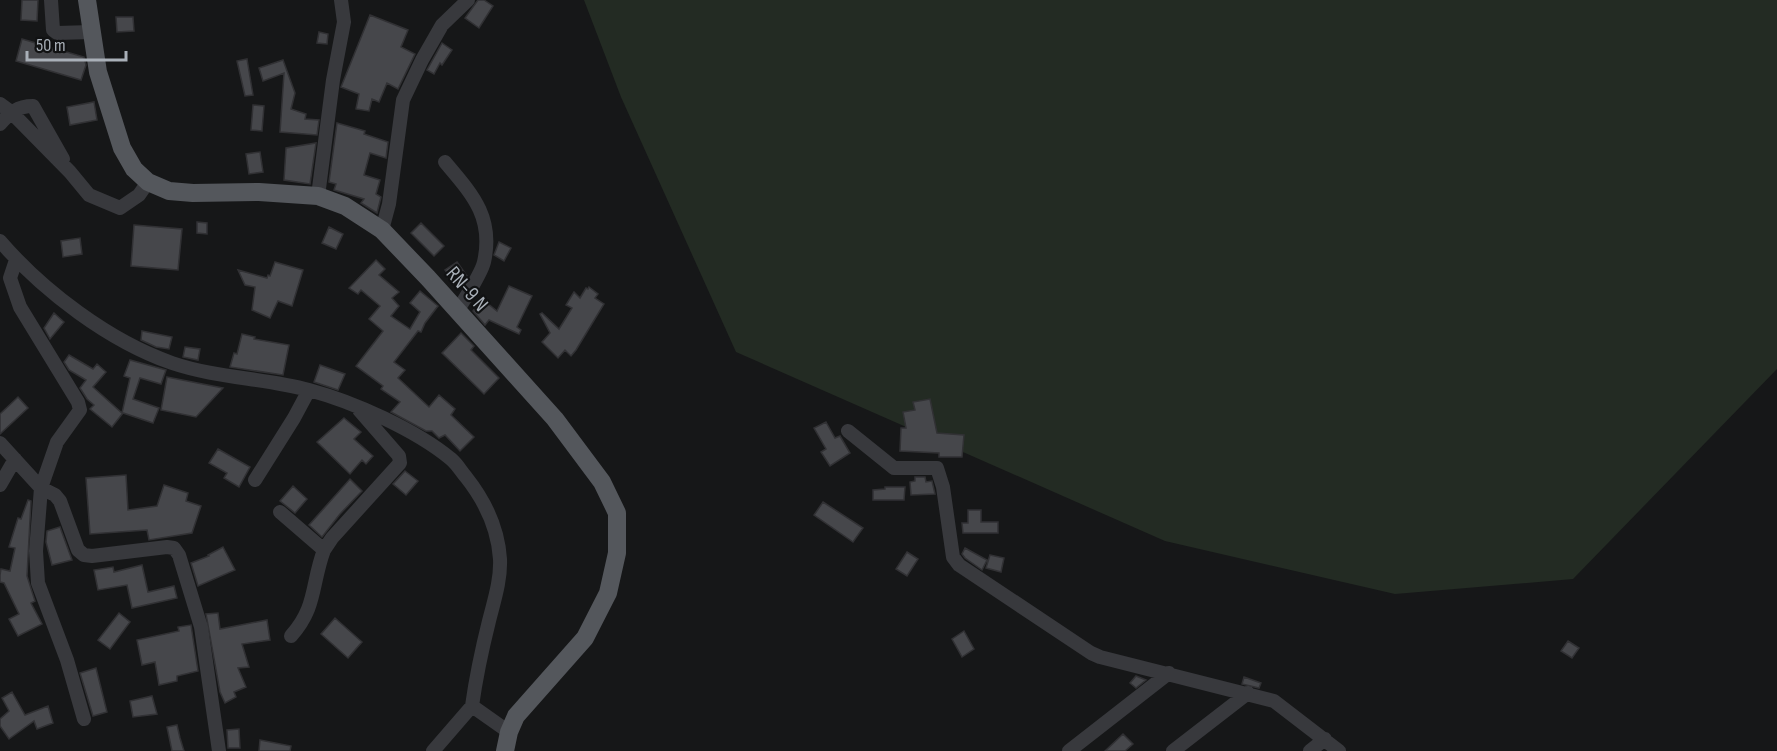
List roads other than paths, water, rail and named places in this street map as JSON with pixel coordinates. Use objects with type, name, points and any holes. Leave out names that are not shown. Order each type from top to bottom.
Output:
[{"type":"main road","points":[[87,0],[98,72],[122,148],[134,169],[148,182]]},
{"type":"main road","name":"RN-9 N","points":[[148,182],[169,191],[181,192],[259,192],[318,196],[345,206],[382,230],[555,419],[602,483],[617,513],[617,553],[608,593],[585,638],[516,716],[509,732],[505,751]]},
{"type":"street","points":[[51,0],[53,30],[57,33],[91,32]]},
{"type":"street","points":[[318,196],[333,80],[344,22],[341,0]]},
{"type":"street","points":[[382,230],[389,204],[403,100],[442,25],[468,0]]},
{"type":"street","points":[[6,108],[33,106],[70,171]]},
{"type":"street","points":[[6,108],[70,171],[89,195],[120,208],[139,195],[148,182]]},
{"type":"street","points":[[0,124],[6,108]]},
{"type":"street","points":[[445,162],[474,197],[486,225],[484,263],[457,312]]},
{"type":"street","points":[[0,241],[36,280],[75,310],[120,339],[172,363],[225,376],[309,390],[355,406],[396,425],[453,460],[487,507],[496,532],[500,560],[497,588],[476,672],[472,705],[434,751]]},
{"type":"street","points":[[16,260],[10,278],[20,307],[78,402],[80,410],[57,442],[41,488],[36,551],[38,583],[68,660],[84,719]]},
{"type":"street","points":[[255,480],[309,390]]},
{"type":"street","points":[[291,636],[302,624],[310,608],[324,550],[332,538],[400,463],[399,456],[355,406]]},
{"type":"street","points":[[848,431],[894,468],[937,468],[943,487],[953,557],[959,565],[1091,653],[1274,700],[1339,751]]},
{"type":"street","points":[[0,443],[41,488],[55,495],[60,501],[78,550],[84,555],[167,547],[174,548],[179,555],[201,627],[219,751]]},
{"type":"street","points":[[0,485],[15,459]]},
{"type":"street","points":[[280,512],[324,550]]},
{"type":"street","points":[[1069,751],[1169,673]]},
{"type":"street","points":[[1173,751],[1248,693]]},
{"type":"street","points":[[472,705],[509,732]]},
{"type":"street","points":[[1311,751],[1325,739]]}]
